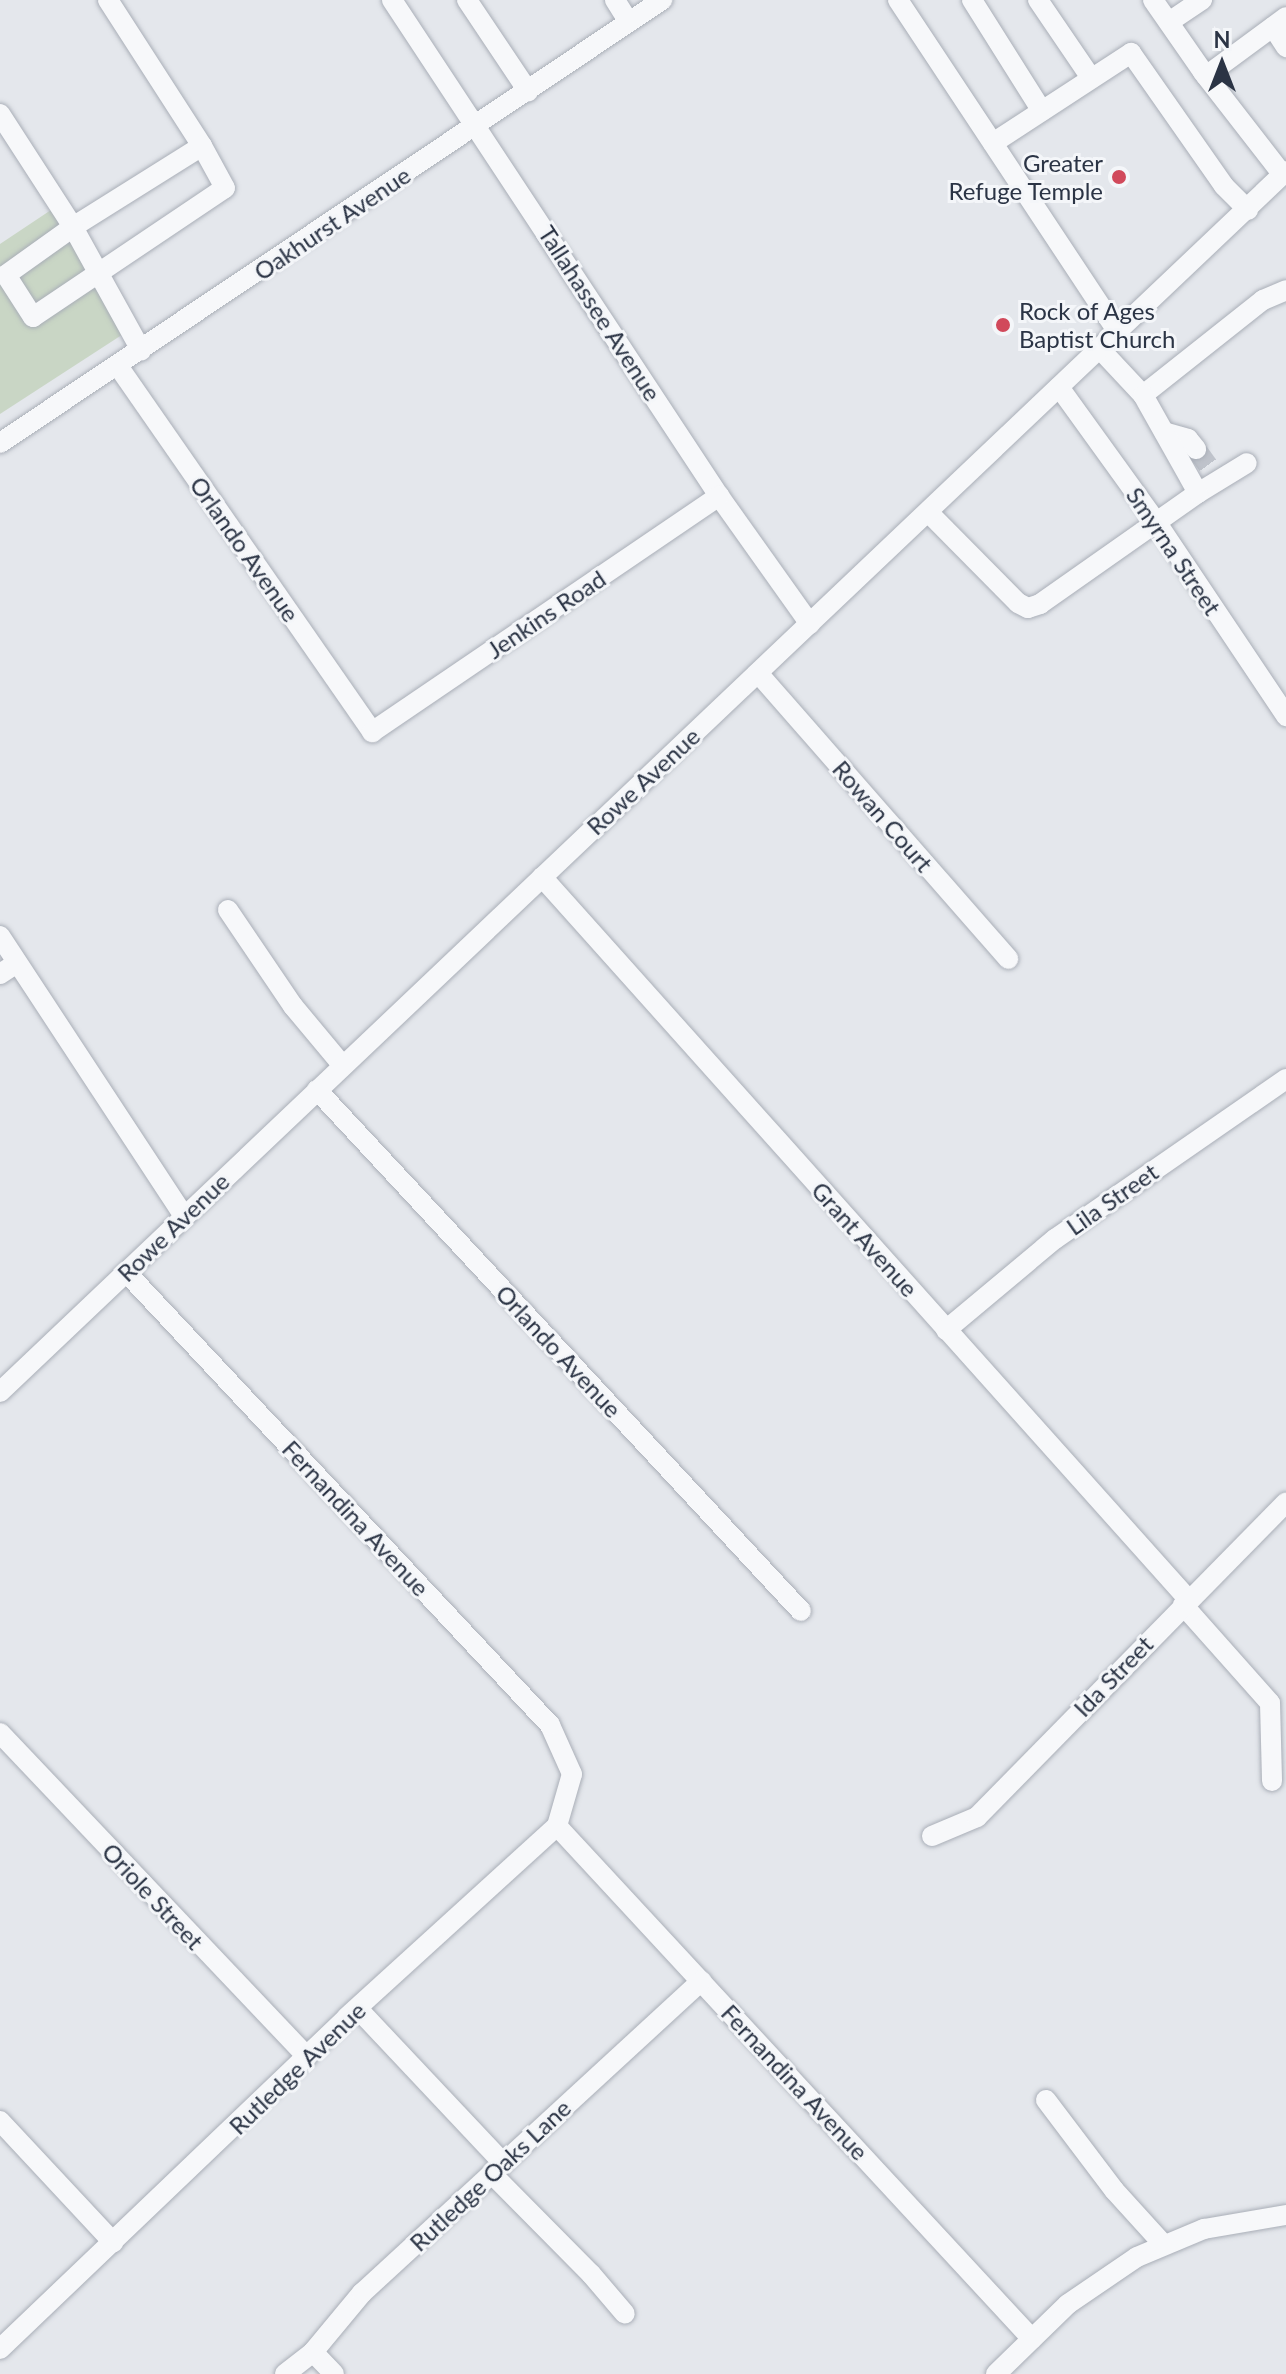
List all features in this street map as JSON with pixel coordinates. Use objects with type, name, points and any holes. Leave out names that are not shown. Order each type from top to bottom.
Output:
[{"type":"street","points":[[108,0],[202,146],[225,188],[33,317],[6,275],[73,227],[202,146]]},
{"type":"street","name":"Tallahassee Avenue","points":[[392,0],[719,496],[810,624]]},
{"type":"street","points":[[467,0],[528,91]]},
{"type":"street","points":[[615,0],[629,22]]},
{"type":"street","name":"Oakhurst Avenue","points":[[0,443],[662,0]]},
{"type":"street","points":[[898,0],[1117,331]]},
{"type":"street","points":[[972,0],[1042,111]]},
{"type":"street","points":[[1038,0],[1091,78]]},
{"type":"street","points":[[1153,0],[1206,76],[1284,172]]},
{"type":"street","points":[[1169,22],[1202,0]]},
{"type":"street","points":[[1206,76],[1279,22],[1286,47]]},
{"type":"street","points":[[993,143],[1131,53],[1224,186],[1248,210]]},
{"type":"street","points":[[0,114],[73,227],[141,350]]},
{"type":"street","name":"Rowe Avenue","points":[[0,1392],[1248,210],[1284,172]]},
{"type":"street","points":[[1143,395],[1263,300],[1286,290]]},
{"type":"street","points":[[1099,348],[1143,395],[1198,493]]},
{"type":"street","name":"Orlando Avenue","points":[[118,366],[372,732]]},
{"type":"street","name":"Smyrna Street","points":[[1059,387],[1155,520],[1286,716]]},
{"type":"street","points":[[1164,432],[1188,439],[1196,449]]},
{"type":"street","points":[[928,512],[1018,603],[1028,608],[1040,604],[1155,520],[1198,493],[1216,476],[1247,463]]},
{"type":"street","name":"Jenkins Road","points":[[372,732],[719,496]]},
{"type":"street","name":"Rowan Court","points":[[758,673],[1008,959]]},
{"type":"street","name":"Grant Avenue","points":[[542,877],[1186,1602],[1270,1703],[1272,1781]]},
{"type":"street","points":[[228,910],[293,1006],[343,1066]]},
{"type":"street","points":[[0,936],[9,968],[184,1216]]},
{"type":"street","name":"Lila Street","points":[[946,1330],[1068,1230],[1286,1079]]},
{"type":"street","name":"Orlando Avenue","points":[[317,1090],[801,1611]]},
{"type":"street","name":"Fernandina Avenue","points":[[126,1272],[550,1725],[572,1774],[557,1826],[1032,2339]]},
{"type":"street","name":"Ida Street","points":[[932,1836],[977,1817],[1286,1503]]},
{"type":"street","name":"Oriole Street","points":[[0,1733],[307,2057]]},
{"type":"street","name":"Rutledge Avenue","points":[[0,2349],[358,2009],[557,1826]]},
{"type":"street","name":"Rutledge Oaks Lane","points":[[285,2374],[313,2352],[362,2293],[701,1981]]},
{"type":"street","points":[[358,2009],[625,2314]]},
{"type":"street","points":[[1046,2100],[1114,2190],[1163,2244]]},
{"type":"street","points":[[0,2121],[113,2242]]},
{"type":"street","points":[[996,2374],[1090,2286],[1163,2244],[1204,2229],[1286,2215]]},
{"type":"street","points":[[313,2352],[334,2374]]},
{"type":"green space","points":[[51,210],[131,329],[0,414],[0,244]]},
{"type":"tunnel","points":[[1196,449],[1213,472]]},
{"type":"place","name":"Greater Refuge Temple","points":[[1119,177]]},
{"type":"place","name":"Rock of Ages Baptist Church","points":[[1003,325]]}]
